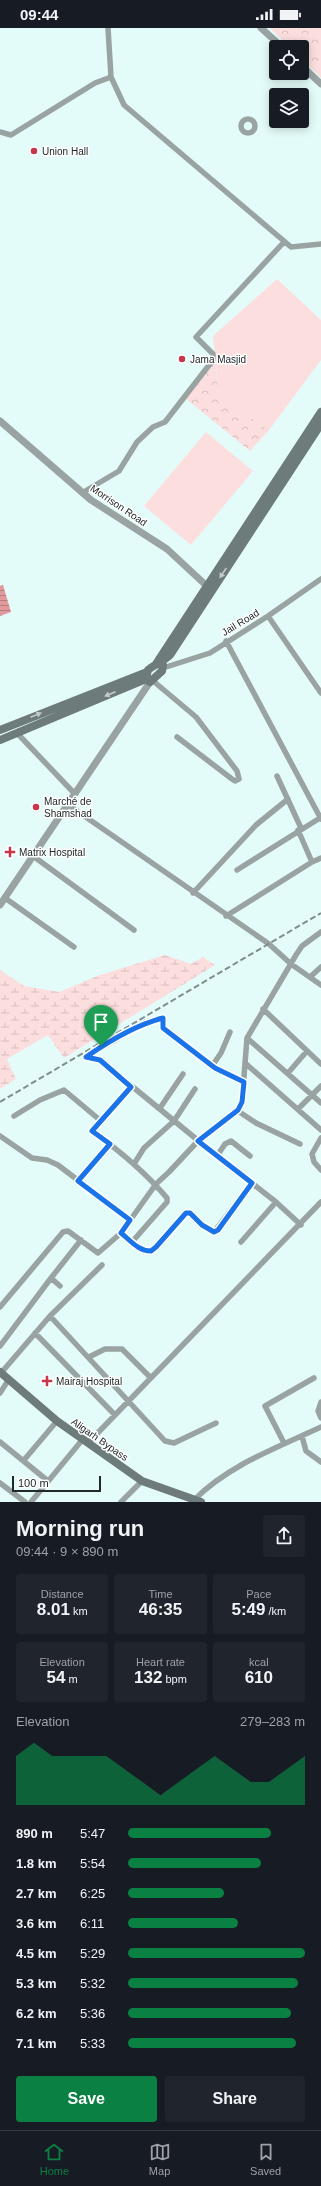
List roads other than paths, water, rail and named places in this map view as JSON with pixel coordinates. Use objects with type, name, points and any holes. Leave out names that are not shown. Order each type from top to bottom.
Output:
[{"type":"main road","points":[[0,740],[148,678],[170,655],[208,588],[321,412]]},
{"type":"main road","points":[[208,588],[321,424]]},
{"type":"main road","points":[[0,730],[148,678]]},
{"type":"main road","name":"Aligarh Bypass","points":[[0,1372],[57,1420],[142,1481],[197,1501]]},
{"type":"street","points":[[108,28],[111,77],[124,104],[291,247],[321,244]]},
{"type":"street","points":[[262,28],[275,40]]},
{"type":"street","points":[[309,73],[321,84]]},
{"type":"street","points":[[0,132],[11,135],[95,83],[111,77]]},
{"type":"street","points":[[82,493],[118,471],[137,442],[153,427],[165,422],[214,360],[213,354],[196,337],[284,242]]},
{"type":"street","name":"Morrison Road","points":[[0,421],[91,500],[166,548],[208,588]]},
{"type":"street","name":"Jail Road","points":[[160,665],[210,653],[226,641],[268,616],[321,579]]},
{"type":"street","points":[[268,616],[321,693]]},
{"type":"street","points":[[226,641],[319,810],[321,818],[300,829],[236,870]]},
{"type":"street","points":[[74,947],[2,902],[148,678],[196,717],[237,770],[239,779],[235,781],[177,737]]},
{"type":"street","points":[[17,733],[74,793]]},
{"type":"street","points":[[278,776],[312,862]]},
{"type":"street","points":[[193,893],[256,825],[288,800]]},
{"type":"street","points":[[67,804],[226,916],[269,944],[291,964],[321,984]]},
{"type":"street","points":[[32,856],[134,930]]},
{"type":"street","points":[[226,916],[312,862],[321,858]]},
{"type":"street","points":[[0,1307],[63,1232],[68,1231],[98,1253],[121,1233],[156,1184],[198,1141],[238,1110],[242,1102],[247,1038],[302,946],[321,932]]},
{"type":"street","points":[[310,977],[321,967]]},
{"type":"street","points":[[263,1010],[321,1064]]},
{"type":"street","points":[[244,1082],[212,1066],[163,1028],[163,1018],[146,1022],[101,1046],[86,1057],[100,1060],[131,1087],[160,1108],[216,1156],[276,1202],[301,1224]]},
{"type":"street","points":[[212,1066],[221,1052],[230,1032]]},
{"type":"street","points":[[247,1038],[321,1103]]},
{"type":"street","points":[[288,1073],[307,1051]]},
{"type":"street","points":[[245,1063],[321,1130]]},
{"type":"street","points":[[160,1108],[183,1074]]},
{"type":"street","points":[[298,1109],[321,1086]]},
{"type":"street","points":[[131,1087],[92,1131],[134,1164],[156,1184],[167,1198],[167,1202],[132,1242]]},
{"type":"street","points":[[134,1164],[144,1148],[174,1121],[196,1089]]},
{"type":"street","points":[[14,1116],[40,1100],[64,1090],[101,1121]]},
{"type":"street","points":[[238,1110],[256,1123],[300,1144]]},
{"type":"street","points":[[0,1136],[32,1158],[51,1161],[130,1220]]},
{"type":"street","points":[[321,1138],[312,1154],[314,1162],[321,1170]]},
{"type":"street","points":[[216,1156],[225,1144],[231,1141],[250,1156]]},
{"type":"street","points":[[78,1181],[110,1144]]},
{"type":"street","points":[[121,1233],[140,1249],[151,1251],[186,1213],[190,1213],[202,1225],[214,1232],[218,1230],[252,1183]]},
{"type":"street","points":[[241,1242],[276,1202]]},
{"type":"street","points":[[31,1502],[85,1441],[129,1400],[321,1202]]},
{"type":"street","points":[[0,1346],[81,1240]]},
{"type":"street","points":[[0,1372],[50,1316],[102,1265]]},
{"type":"street","points":[[51,1278],[60,1286]]},
{"type":"street","points":[[50,1316],[170,1444],[216,1423]]},
{"type":"street","points":[[35,1332],[114,1414]]},
{"type":"street","points":[[89,1357],[105,1349],[122,1349],[150,1377]]},
{"type":"street","points":[[284,1443],[265,1406],[314,1378]]},
{"type":"street","points":[[0,1392],[9,1379]]},
{"type":"street","points":[[321,1402],[318,1411],[321,1418]]},
{"type":"street","points":[[24,1460],[57,1420]]},
{"type":"street","points":[[197,1501],[218,1479],[284,1443],[321,1427]]},
{"type":"street","points":[[302,1436],[306,1451],[321,1462]]},
{"type":"street","points":[[0,1442],[48,1481]]},
{"type":"street","points":[[121,1502],[142,1481]]},
{"type":"street","points":[[0,1483],[25,1502]]},
{"type":"railway","points":[[0,1102],[321,913]]},
{"type":"place","name":"Union Hall","points":[[34,151]]},
{"type":"place","name":"Jama Masjid","points":[[182,359]]},
{"type":"place","name":"Marché de Shamshad","points":[[36,807]]},
{"type":"place","name":"Matrix Hospital","points":[[10,852]]},
{"type":"place","name":"Mairaj Hospital","points":[[47,1381]]}]
